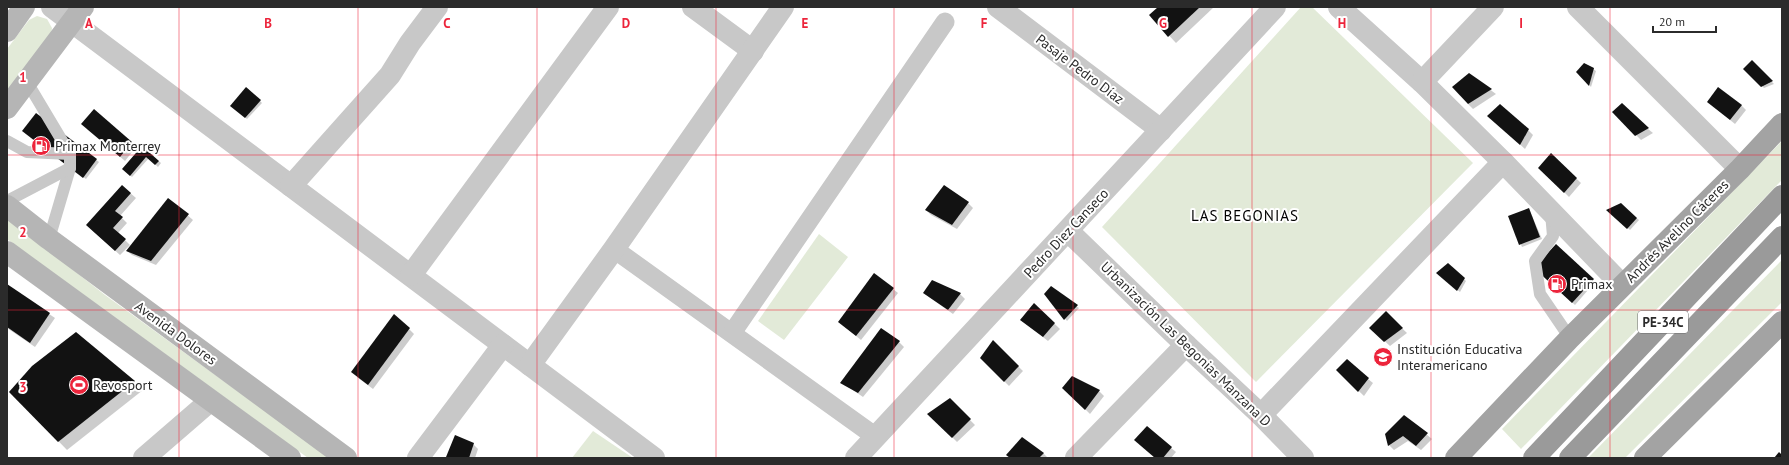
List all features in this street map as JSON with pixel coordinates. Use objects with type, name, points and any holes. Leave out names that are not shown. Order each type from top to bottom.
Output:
[{"type":"highway","name":"PE-34C","points":[[1534,458],[1782,196]]},
{"type":"highway","name":"PE-34C","points":[[1570,458],[1782,237]]},
{"type":"main road","points":[[7,31],[24,7]]},
{"type":"main road","points":[[8,106],[77,14]]},
{"type":"main road","name":"Andrés Avelino Cáceres","points":[[1456,458],[1570,338],[1740,169],[1782,124]]},
{"type":"main road","name":"Avenida Dolores","points":[[7,206],[49,239],[346,458]]},
{"type":"main road","points":[[7,252],[290,458]]},
{"type":"main road","points":[[1645,458],[1782,322]]},
{"type":"street","points":[[52,7],[77,14],[291,186],[654,458]]},
{"type":"street","points":[[291,186],[390,75],[410,43],[437,7]]},
{"type":"street","points":[[411,275],[608,7]]},
{"type":"street","points":[[693,7],[752,51]]},
{"type":"street","points":[[530,365],[614,249],[784,7]]},
{"type":"street","name":"Pasaje Pedro Díaz","points":[[998,7],[1161,130]]},
{"type":"street","name":"Pedro Diez Canseco","points":[[856,458],[1276,7]]},
{"type":"street","points":[[1339,7],[1422,82],[1503,162],[1622,285]]},
{"type":"street","points":[[1422,82],[1493,7]]},
{"type":"street","points":[[1578,7],[1740,169]]},
{"type":"street","points":[[732,333],[945,22]]},
{"type":"street","points":[[1261,415],[1503,162]]},
{"type":"street","name":"Urbanización Las Begonias Manzana D","points":[[1068,231],[1261,415],[1303,458]]},
{"type":"street","points":[[614,249],[876,437]]},
{"type":"street","points":[[418,458],[503,345]]},
{"type":"street","points":[[1076,458],[1186,345]]},
{"type":"street","points":[[144,458],[210,401]]},
{"type":"lane","points":[[27,82],[70,154],[70,168],[49,239]]},
{"type":"lane","points":[[7,141],[27,152],[70,154]]},
{"type":"lane","points":[[7,201],[70,168]]},
{"type":"lane","points":[[1551,212],[1553,236],[1535,261],[1538,281],[1540,294],[1570,338]]},
{"type":"green space","points":[[1301,7],[1312,7],[1473,163],[1256,382],[1102,227]]},
{"type":"green space","points":[[37,16],[47,19],[52,28],[51,36],[7,96],[7,49],[29,20]]},
{"type":"green space","points":[[1782,141],[1782,180],[1521,449],[1502,429]]},
{"type":"green space","points":[[7,218],[105,295],[330,458],[308,458],[7,239]]},
{"type":"green space","points":[[819,234],[848,257],[784,340],[758,321]]},
{"type":"green space","points":[[1782,260],[1782,302],[1625,458],[1588,458]]},
{"type":"green space","points":[[593,431],[633,458],[572,458]]},
{"type":"building","points":[[1158,7],[1200,7],[1168,37],[1149,15]]},
{"type":"building","points":[[1752,60],[1773,81],[1761,87],[1743,69]]},
{"type":"building","points":[[1584,63],[1594,68],[1589,86],[1576,72]]},
{"type":"building","points":[[1469,73],[1492,89],[1468,104],[1452,87]]},
{"type":"building","points":[[246,87],[261,100],[245,118],[230,106]]},
{"type":"building","points":[[1718,87],[1742,105],[1730,120],[1707,102]]},
{"type":"building","points":[[1622,103],[1649,128],[1635,136],[1612,112]]},
{"type":"building","points":[[1500,104],[1529,129],[1520,145],[1487,116]]},
{"type":"building","points":[[94,109],[132,142],[120,157],[81,124]]},
{"type":"building","points":[[36,113],[97,159],[83,178],[22,131]]},
{"type":"building","points":[[142,146],[159,161],[155,165],[146,157],[130,176],[122,169]]},
{"type":"building","points":[[1551,153],[1577,178],[1564,193],[1538,168]]},
{"type":"building","points":[[122,185],[131,193],[115,211],[123,217],[113,228],[126,239],[115,251],[86,225]]},
{"type":"building","points":[[944,185],[969,202],[952,225],[925,210]]},
{"type":"building","points":[[168,198],[189,214],[151,261],[126,251]]},
{"type":"building","points":[[1621,203],[1637,218],[1627,229],[1606,210]]},
{"type":"building","points":[[1529,208],[1540,237],[1519,245],[1508,216]]},
{"type":"building","points":[[1556,244],[1594,279],[1572,303],[1534,268]]},
{"type":"building","points":[[1448,263],[1465,278],[1457,291],[1436,273]]},
{"type":"building","points":[[874,273],[894,288],[856,336],[838,322]]},
{"type":"building","points":[[932,280],[961,293],[948,310],[923,293]]},
{"type":"building","points":[[7,284],[50,313],[30,343],[7,327]]},
{"type":"building","points":[[1051,286],[1078,305],[1064,320],[1044,294]]},
{"type":"building","points":[[1034,303],[1055,323],[1043,337],[1020,320]]},
{"type":"building","points":[[1386,311],[1403,328],[1384,342],[1369,328]]},
{"type":"building","points":[[394,314],[410,328],[368,385],[351,372]]},
{"type":"building","points":[[881,328],[900,341],[858,393],[840,383]]},
{"type":"building","points":[[76,332],[135,381],[58,442],[9,392],[32,366]]},
{"type":"building","points":[[993,340],[1019,366],[1004,382],[980,358]]},
{"type":"building","points":[[1347,359],[1369,378],[1358,392],[1336,370]]},
{"type":"building","points":[[1072,376],[1100,390],[1085,410],[1062,388]]},
{"type":"building","points":[[950,398],[971,419],[952,438],[927,414]]},
{"type":"building","points":[[1404,415],[1428,433],[1416,446],[1403,436],[1388,446],[1385,434]]},
{"type":"building","points":[[1147,426],[1172,447],[1163,458],[1155,458],[1134,440]]},
{"type":"building","points":[[455,435],[474,443],[469,458],[446,457]]},
{"type":"building","points":[[1022,437],[1044,453],[1039,458],[1010,458],[1006,455]]},
{"type":"building","points":[[1779,452],[1782,455],[1782,458],[1774,458]]},
{"type":"place","name":"Primax Monterrey","points":[[41,146]]},
{"type":"place","name":"Primax","points":[[1557,284]]},
{"type":"place","name":"Institución Educativa Interamericano","points":[[1383,357]]},
{"type":"place","name":"Revosport","points":[[79,385]]},
{"type":"district","name":"LAS BEGONIAS","points":[[1245,216]]}]
